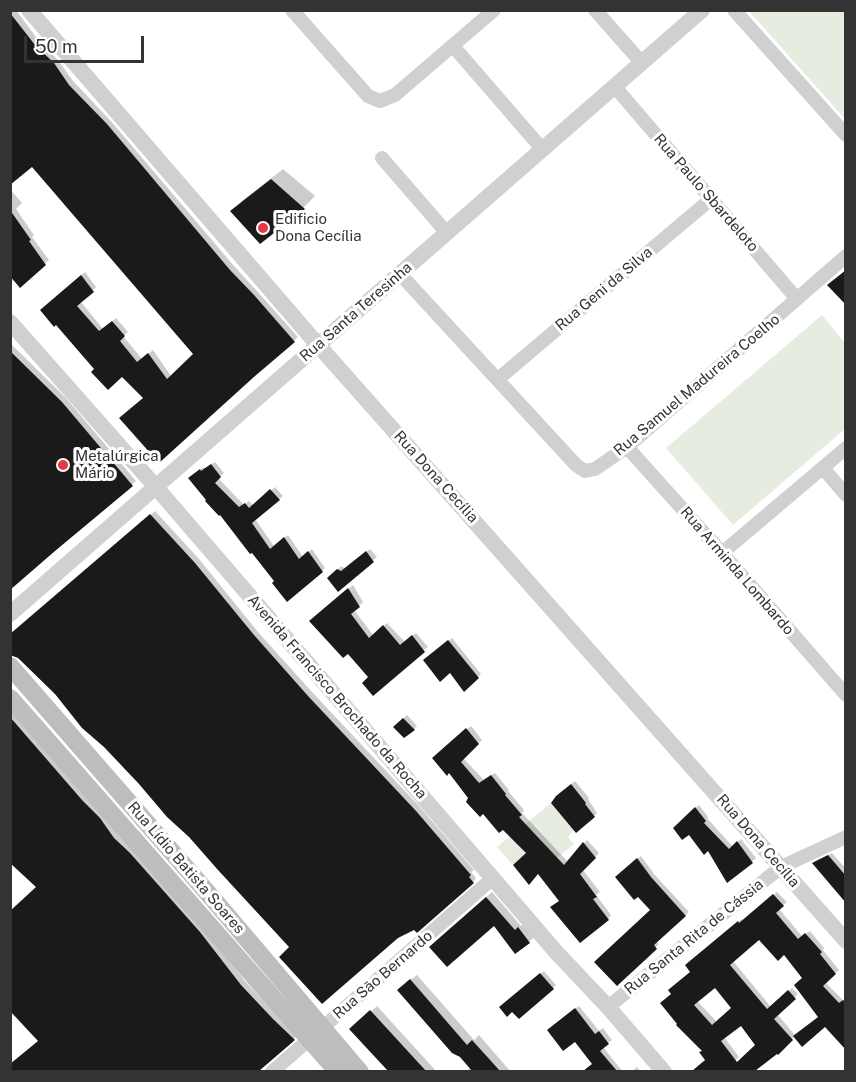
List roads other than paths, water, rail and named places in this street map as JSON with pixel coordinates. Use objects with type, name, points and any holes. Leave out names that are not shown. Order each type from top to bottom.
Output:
[{"type":"main road","name":"Rua Lídio Batista Soares","points":[[10,666],[257,950],[316,1033],[338,1071]]},
{"type":"main road","name":"Rua Lídio Batista Soares","points":[[10,698],[243,963],[316,1033],[360,1071]]},
{"type":"main road","points":[[98,798],[112,783]]},
{"type":"main road","points":[[243,963],[257,950]]},
{"type":"street","name":"Rua Dona Cecília","points":[[29,10],[318,345],[846,941]]},
{"type":"street","points":[[292,10],[368,96],[380,101],[395,95],[494,10]]},
{"type":"street","points":[[595,10],[642,63]]},
{"type":"street","name":"Rua Santa Teresinha","points":[[10,614],[702,10]]},
{"type":"street","points":[[734,10],[846,135]]},
{"type":"street","points":[[453,46],[543,150]]},
{"type":"street","name":"Rua Paulo Sbardeloto","points":[[615,87],[797,299]]},
{"type":"street","points":[[382,158],[447,233]]},
{"type":"street","name":"Rua Geni da Silva","points":[[498,379],[711,199]]},
{"type":"street","name":"Rua Samuel Madureira Coelho","points":[[400,274],[576,465],[585,471],[595,469],[627,447],[846,256]]},
{"type":"street","name":"Avenida Francisco Brochado da Rocha","points":[[10,322],[155,486],[557,953],[664,1071]]},
{"type":"street","name":"Rua Arminda Lombardo","points":[[627,447],[846,695]]},
{"type":"street","points":[[722,553],[846,448]]},
{"type":"street","points":[[823,468],[846,495]]},
{"type":"street","name":"Rua Santa Rita de Cássia","points":[[608,1007],[781,867],[846,837]]},
{"type":"street","name":"Rua São Bernardo","points":[[273,1071],[493,878]]},
{"type":"place","name":"Edificio Dona Cecília","points":[[263,228]]},
{"type":"place","name":"Metalúrgica Mário","points":[[63,465]]}]
